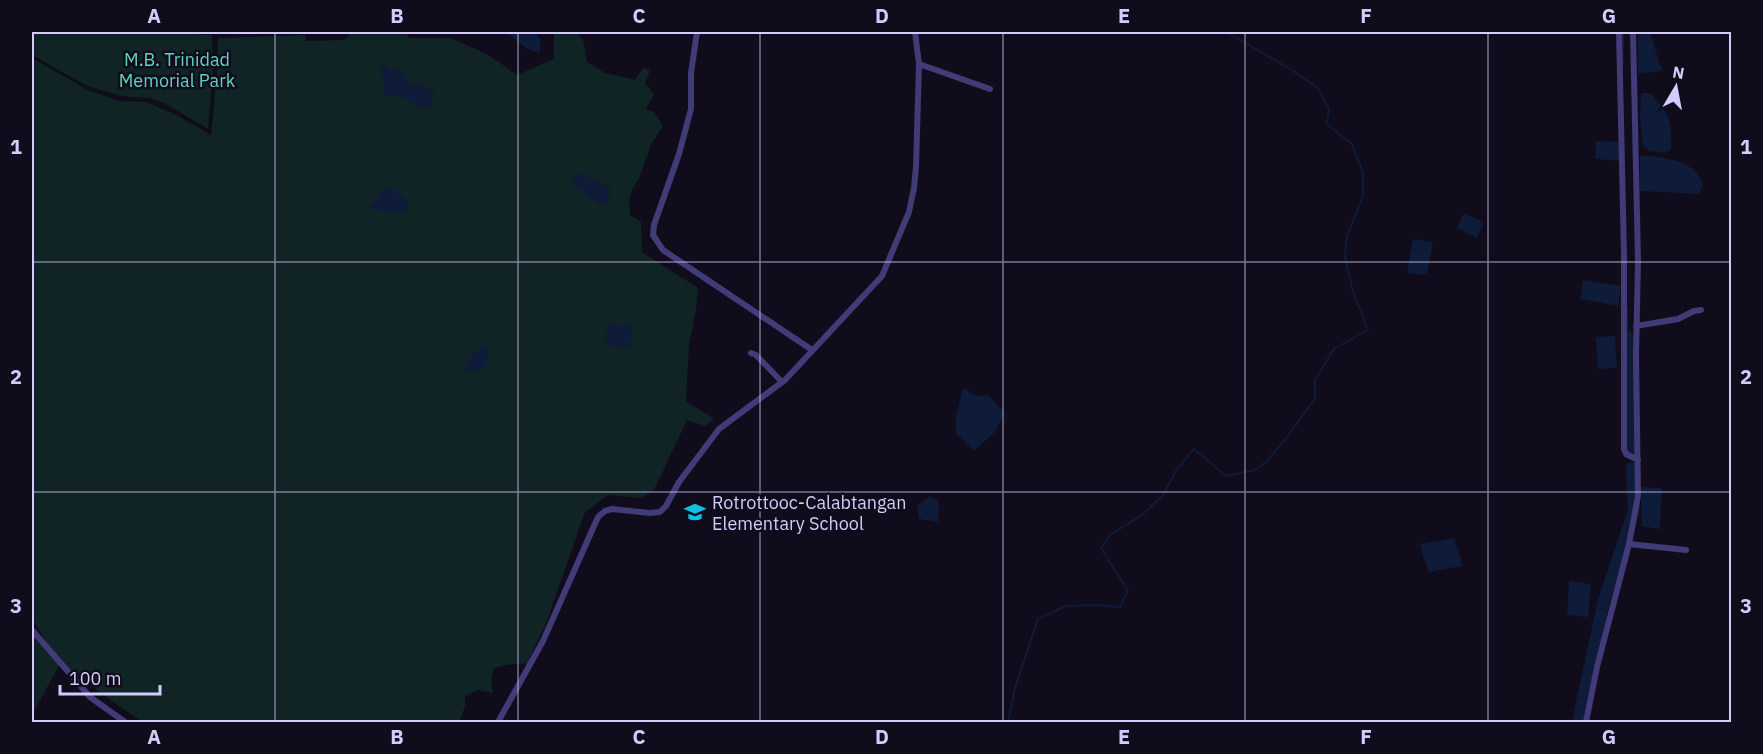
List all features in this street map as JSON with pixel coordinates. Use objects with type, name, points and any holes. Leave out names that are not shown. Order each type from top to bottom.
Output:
[{"type":"street","points":[[697,32],[691,73],[691,109],[679,154],[654,225],[653,235],[663,250],[812,350]]},
{"type":"street","points":[[498,723],[543,641],[598,517],[612,509],[660,512],[666,506],[679,482],[719,429],[782,382],[882,276],[909,212],[916,167],[919,64],[915,32]]},
{"type":"street","points":[[1620,32],[1624,255],[1624,449],[1626,454],[1638,460]]},
{"type":"street","points":[[1586,723],[1597,667],[1629,544],[1638,496],[1636,326],[1638,261],[1633,32]]},
{"type":"street","points":[[919,64],[990,89]]},
{"type":"street","points":[[1636,326],[1678,319],[1701,310]]},
{"type":"street","points":[[751,353],[756,355],[782,382]]},
{"type":"street","points":[[1629,544],[1686,550]]},
{"type":"street","points":[[32,630],[90,697],[125,723]]},
{"type":"green space","name":"M.B. Trinidad Memorial Park","points":[[32,32],[149,32],[212,35],[213,70],[208,129],[166,104],[149,98],[122,96],[87,86],[32,55]]},
{"type":"green space","points":[[352,32],[406,32],[409,38],[450,38],[487,54],[517,75],[554,59],[554,32],[576,32],[583,39],[587,62],[605,73],[635,80],[644,67],[650,71],[645,83],[654,94],[646,109],[654,112],[663,126],[652,143],[639,178],[631,192],[630,215],[641,222],[642,252],[698,288],[689,345],[686,401],[714,419],[705,426],[687,420],[654,490],[641,498],[608,495],[585,512],[545,626],[527,663],[494,668],[491,682],[493,693],[478,690],[465,696],[465,707],[459,722],[142,722],[60,664],[32,715],[32,630],[57,659],[32,619],[32,58],[88,90],[119,101],[147,102],[211,135],[218,38],[306,35],[306,41],[344,40]]},
{"type":"water","points":[[497,32],[536,32],[541,39],[539,54],[526,48],[511,36]]},
{"type":"water","points":[[1638,32],[1650,32],[1662,71],[1638,74]]},
{"type":"water","points":[[384,64],[388,69],[399,70],[412,85],[421,84],[435,92],[429,107],[420,108],[404,98],[384,95],[383,71],[379,66]]},
{"type":"water","points":[[1641,93],[1650,93],[1668,118],[1671,149],[1665,153],[1649,151],[1643,146],[1640,120]]},
{"type":"water","points":[[1596,141],[1619,142],[1620,161],[1595,159]]},
{"type":"water","points":[[1640,155],[1677,161],[1693,169],[1703,184],[1699,194],[1640,191]]},
{"type":"water","points":[[578,172],[611,188],[607,203],[601,206],[571,183]]},
{"type":"water","points":[[389,187],[406,199],[410,207],[396,213],[386,213],[370,208],[380,193]]},
{"type":"water","points":[[1464,213],[1484,222],[1477,238],[1457,228]]},
{"type":"water","points":[[1413,239],[1433,242],[1427,275],[1407,273]]},
{"type":"water","points":[[1583,280],[1621,286],[1618,306],[1580,299]]},
{"type":"water","points":[[609,325],[632,326],[631,348],[607,346],[605,335]]},
{"type":"water","points":[[1615,336],[1617,368],[1598,369],[1596,337]]},
{"type":"water","points":[[488,344],[488,358],[483,370],[464,370],[474,352]]},
{"type":"water","points":[[963,388],[977,396],[988,395],[1005,413],[995,432],[974,451],[956,433],[956,416]]},
{"type":"water","points":[[1641,487],[1662,488],[1660,529],[1642,526]]},
{"type":"water","points":[[930,496],[939,501],[938,522],[919,519],[917,506]]},
{"type":"water","points":[[1454,538],[1463,566],[1428,572],[1420,544]]},
{"type":"water","points":[[1569,581],[1591,584],[1588,617],[1567,615]]},
{"type":"waterway","points":[[1008,722],[1015,688],[1038,619],[1066,606],[1120,607],[1128,591],[1101,548],[1111,534],[1141,516],[1163,495],[1177,469],[1194,449],[1226,476],[1255,470],[1266,462],[1315,398],[1315,380],[1334,349],[1368,330],[1353,292],[1345,257],[1347,236],[1363,196],[1363,173],[1352,144],[1327,124],[1329,109],[1318,88],[1292,70],[1226,32]]},
{"type":"waterway","points":[[1623,32],[1623,64]]},
{"type":"waterway","points":[[1627,310],[1628,337]]},
{"type":"waterway","points":[[1628,337],[1631,453]]},
{"type":"waterway","points":[[1578,722],[1604,600],[1634,510],[1632,468]]},
{"type":"place","name":"Rotrottooc-Calabtangan Elementary School","points":[[695,512]]}]
